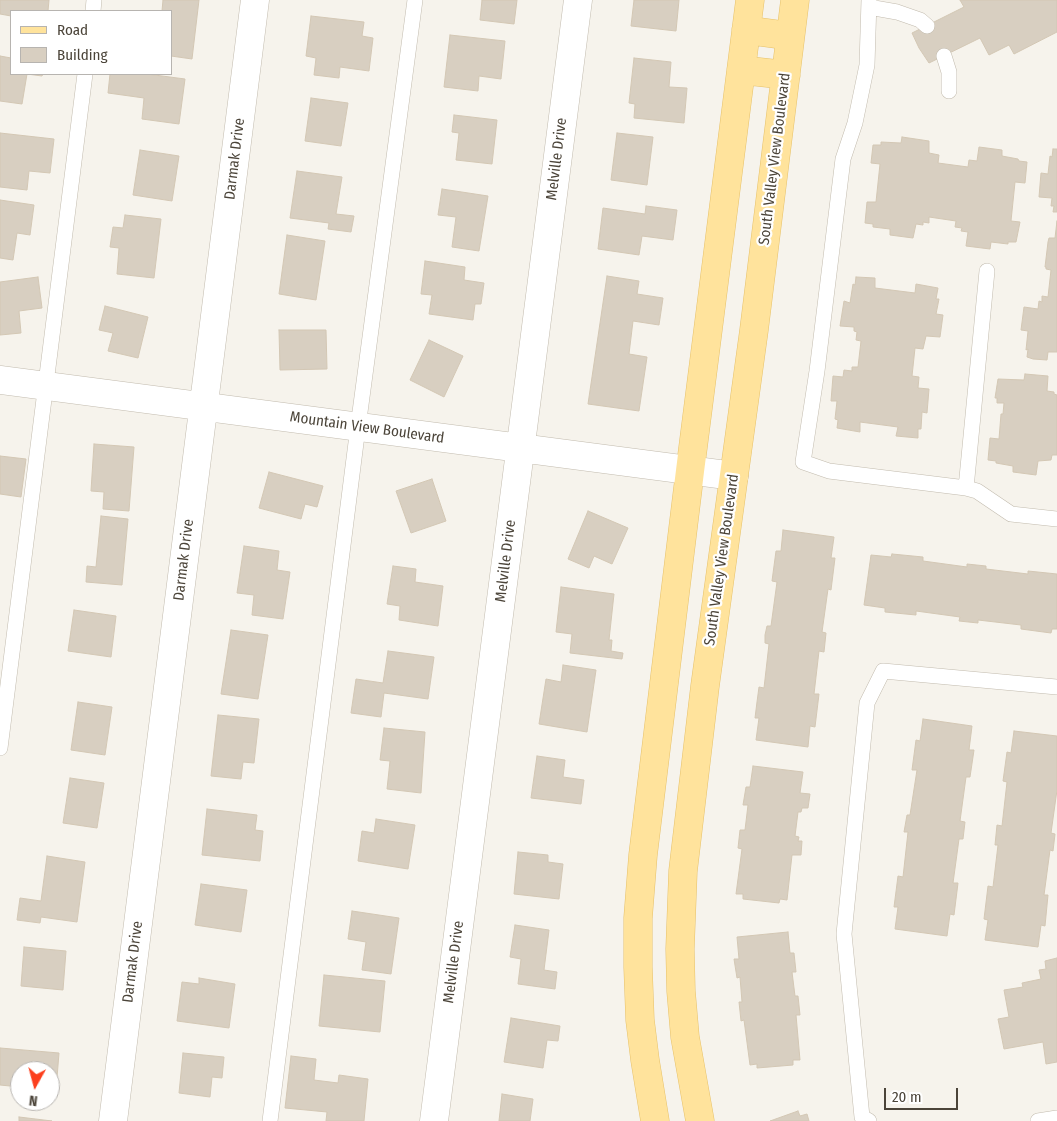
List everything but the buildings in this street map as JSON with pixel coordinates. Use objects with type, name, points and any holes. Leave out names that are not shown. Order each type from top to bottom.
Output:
[{"type":"main road","points":[[655,1121],[640,1020],[638,918],[690,471],[750,0]]},
{"type":"main road","name":"South Valley View Boulevard","points":[[700,1121],[684,1037],[681,982],[680,912],[687,828],[795,0]]},
{"type":"main road","points":[[746,30],[790,36]]},
{"type":"main road","points":[[741,70],[786,75]]},
{"type":"street","name":"Darmak Drive","points":[[113,1121],[255,0]]},
{"type":"street","name":"Melville Drive","points":[[434,1121],[578,0]]},
{"type":"street","name":"Mountain View Boulevard","points":[[0,380],[734,476]]},
{"type":"lane","points":[[270,1121],[358,427],[415,0]]},
{"type":"lane","points":[[927,26],[920,20],[910,16],[869,4],[867,64],[855,123],[843,159],[817,371],[803,462],[829,471],[966,488],[977,492],[1011,514],[1057,519]]},
{"type":"lane","points":[[944,56],[949,72],[948,91]]},
{"type":"lane","points":[[0,748],[85,75]]},
{"type":"lane","points":[[966,488],[987,271]]},
{"type":"lane","points":[[868,1121],[862,1117],[844,934],[867,703],[883,671],[1057,687]]},
{"type":"lane","points":[[1038,1121],[1057,1118]]}]
